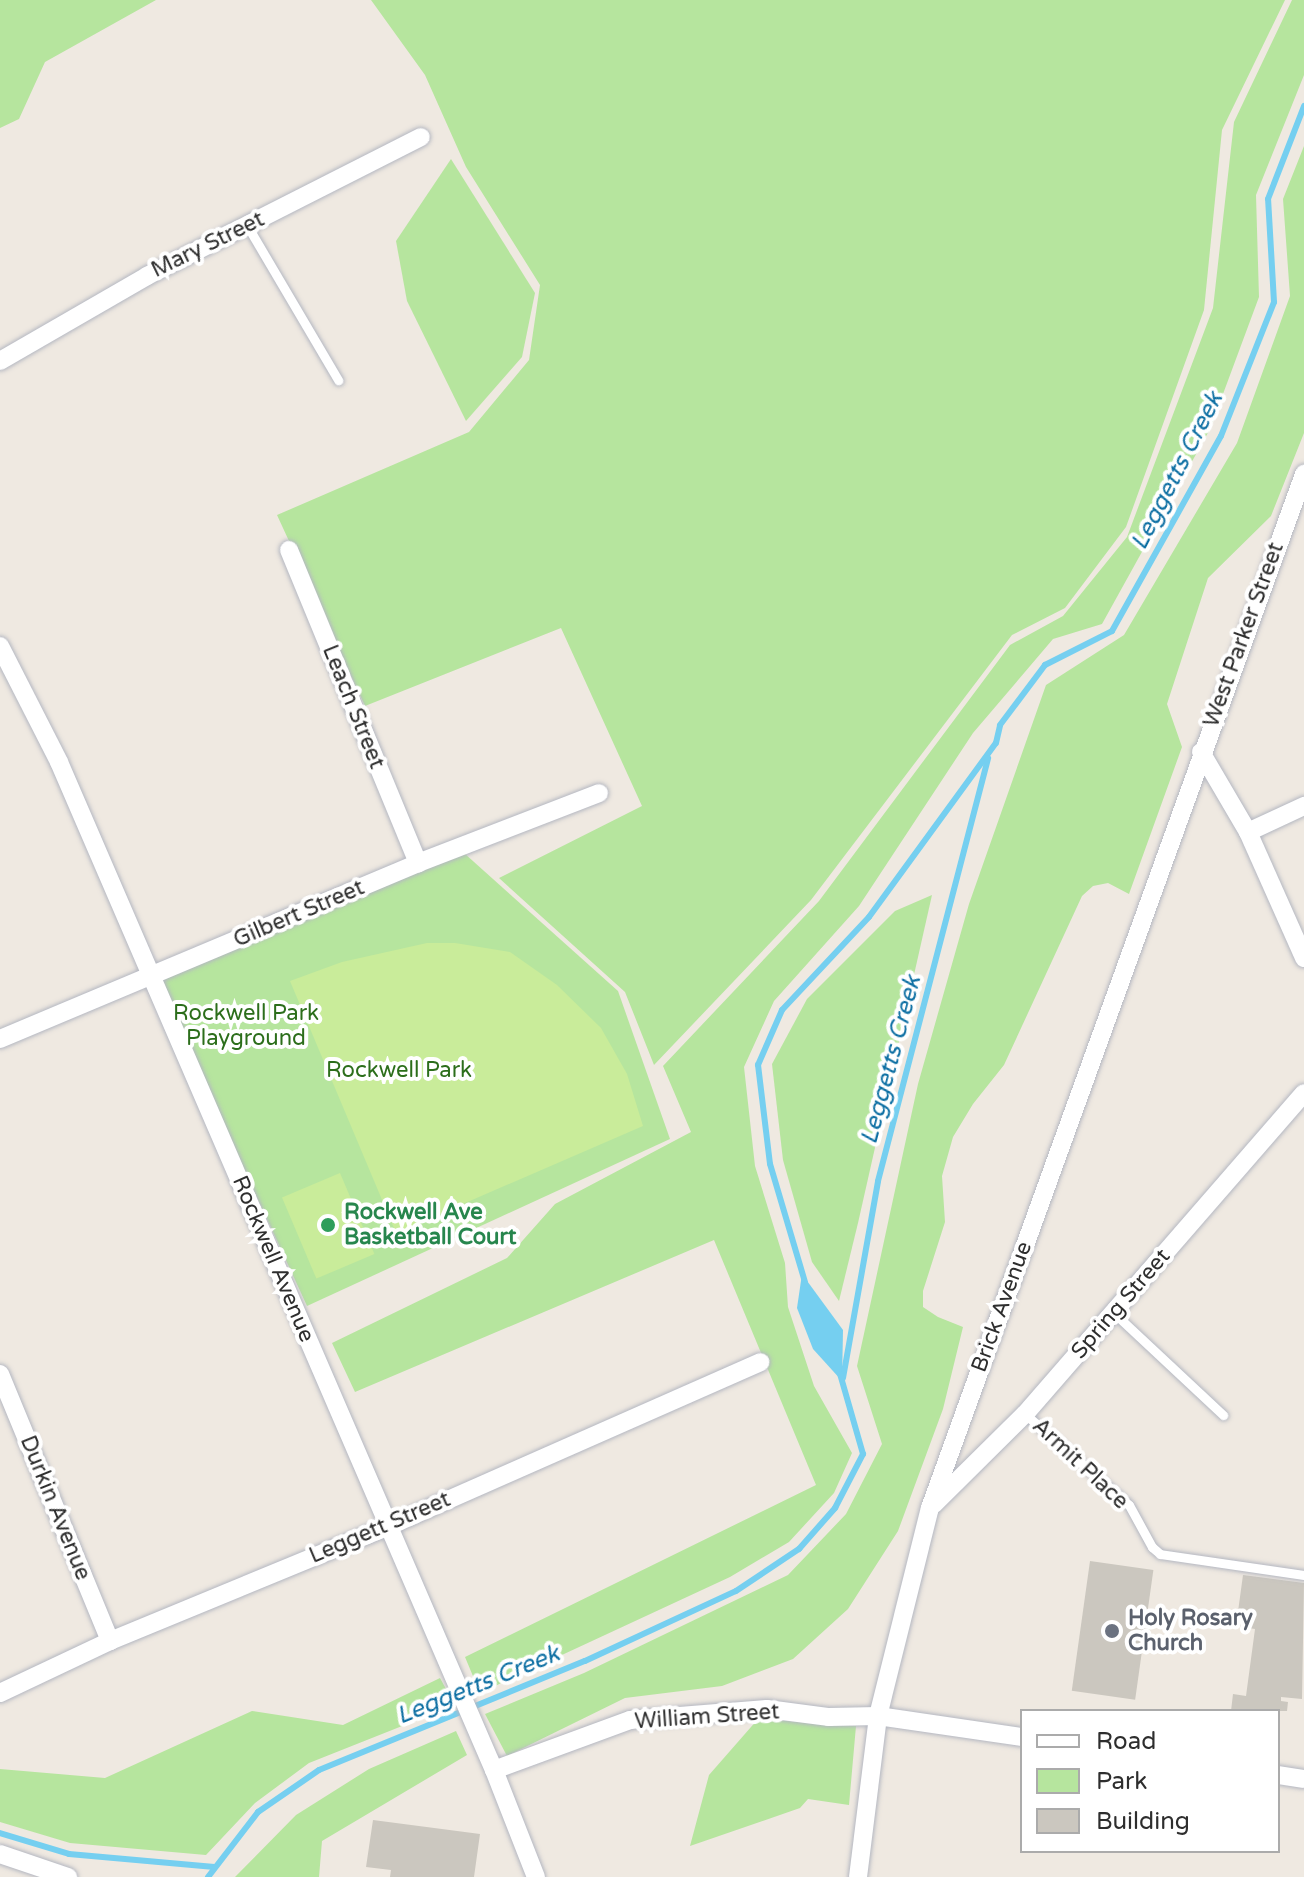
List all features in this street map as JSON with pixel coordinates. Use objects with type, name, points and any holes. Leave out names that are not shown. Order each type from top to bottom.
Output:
[{"type":"street","name":"Mary Street","points":[[0,361],[147,276],[421,137]]},
{"type":"street","name":"West Parker Street","points":[[1201,752],[1304,474]]},
{"type":"street","name":"Leach Street","points":[[289,550],[418,863]]},
{"type":"street","name":"Rockwell Avenue","points":[[0,646],[59,762],[494,1770],[536,1877]]},
{"type":"street","points":[[1201,752],[1248,832],[1304,958]]},
{"type":"street","name":"Brick Avenue","points":[[858,1877],[878,1716],[930,1508],[1201,752]]},
{"type":"street","name":"Gilbert Street","points":[[0,1039],[418,863],[599,793]]},
{"type":"street","points":[[1248,832],[1304,806]]},
{"type":"street","name":"Spring Street","points":[[930,1508],[1025,1414],[1304,1093]]},
{"type":"street","name":"Leggett Street","points":[[0,1693],[110,1641],[389,1526],[760,1362]]},
{"type":"street","name":"Durkin Avenue","points":[[0,1374],[110,1641]]},
{"type":"street","name":"William Street","points":[[494,1770],[630,1720],[767,1709],[829,1717],[878,1716],[1020,1737]]},
{"type":"street","points":[[1280,1775],[1304,1779]]},
{"type":"street","points":[[0,1854],[68,1877]]},
{"type":"lane","points":[[248,227],[338,380]]},
{"type":"lane","points":[[1113,1312],[1223,1415]]},
{"type":"lane","name":"Armit Place","points":[[1025,1414],[1129,1505],[1152,1547],[1160,1554],[1304,1575]]},
{"type":"green space","points":[[0,0],[156,0],[45,62],[19,119],[0,128]]},
{"type":"green space","points":[[371,0],[1285,0],[1222,130],[1204,310],[1126,527],[1065,608],[1012,635],[811,900],[654,1065],[625,992],[499,878],[642,806],[561,628],[365,706],[277,515],[469,432],[529,360],[540,285],[466,167],[425,75]]},
{"type":"green space","points":[[1292,0],[1304,0],[1304,75],[1256,195],[1259,297],[1210,429],[1102,624],[1053,639],[973,733],[859,906],[774,1001],[744,1067],[755,1166],[785,1263],[788,1307],[814,1386],[852,1453],[834,1493],[789,1542],[730,1577],[480,1693],[465,1657],[816,1485],[714,1240],[355,1392],[332,1343],[507,1258],[555,1204],[691,1132],[663,1066],[819,901],[1010,645],[1063,616],[1127,537],[1213,308],[1234,122]]},
{"type":"green space","points":[[1304,146],[1304,433],[1271,516],[1208,578],[1167,704],[1182,747],[1129,894],[1108,883],[1093,886],[1082,896],[1004,1065],[973,1104],[953,1137],[942,1176],[945,1222],[923,1291],[923,1307],[963,1327],[943,1409],[898,1531],[848,1609],[793,1659],[722,1686],[625,1698],[507,1756],[485,1714],[584,1673],[788,1575],[846,1514],[882,1444],[857,1366],[918,1084],[969,904],[1046,685],[1124,635],[1237,443],[1290,296],[1283,199]]},
{"type":"green space","points":[[451,159],[535,293],[522,357],[466,421],[407,301],[396,241]]},
{"type":"green space","name":"Rockwell Park","points":[[464,853],[618,991],[670,1139],[307,1306],[157,980]]},
{"type":"green space","points":[[932,895],[839,1301],[812,1262],[783,1160],[772,1064],[807,999],[895,911]]},
{"type":"green space","points":[[427,943],[455,943],[510,952],[557,985],[601,1028],[627,1074],[643,1126],[396,1233],[290,981],[342,962]]},
{"type":"green space","name":"Rockwell Ave Basketball Court","points":[[340,1173],[374,1254],[316,1279],[282,1198]]},
{"type":"green space","points":[[440,1678],[455,1705],[309,1763],[255,1803],[206,1855],[70,1843],[0,1822],[0,1769],[105,1778],[252,1711],[343,1725]]},
{"type":"green space","points":[[758,1719],[856,1726],[849,1805],[808,1799],[800,1808],[690,1846],[709,1775]]},
{"type":"green space","points":[[456,1731],[467,1755],[322,1841],[319,1877],[235,1877],[296,1815],[369,1769]]},
{"type":"water","points":[[802,1274],[843,1330],[842,1381],[813,1349],[797,1308]]},
{"type":"building","name":"Holy Rosary Church","points":[[1090,1561],[1153,1570],[1135,1700],[1072,1691]]},
{"type":"building","points":[[1243,1575],[1304,1583],[1302,1699],[1281,1697],[1281,1701],[1288,1702],[1287,1711],[1231,1709],[1233,1694],[1246,1696],[1255,1629],[1236,1626]]},
{"type":"building","points":[[373,1820],[480,1834],[474,1877],[390,1877],[391,1870],[366,1867]]},
{"type":"waterway","name":"Leggetts Creek","points":[[805,1282],[770,1164],[758,1065],[782,1010],[869,917],[996,743],[1000,725],[1045,665],[1112,631],[1221,436],[1274,302],[1268,199],[1304,106]]},
{"type":"waterway","name":"Leggetts Creek","points":[[843,1378],[878,1181],[988,758]]},
{"type":"waterway","name":"Leggetts Creek","points":[[208,1877],[258,1812],[319,1770],[585,1661],[736,1591],[799,1549],[835,1508],[863,1454],[840,1374]]},
{"type":"waterway","name":"Leggetts Creek","points":[[0,1833],[69,1854],[214,1867]]},
{"type":"place","name":"Rockwell Ave Basketball Court","points":[[328,1225]]},
{"type":"place","name":"Holy Rosary Church","points":[[1112,1631]]},
{"type":"park label","name":"Rockwell Park Playground","points":[[246,1026]]}]
